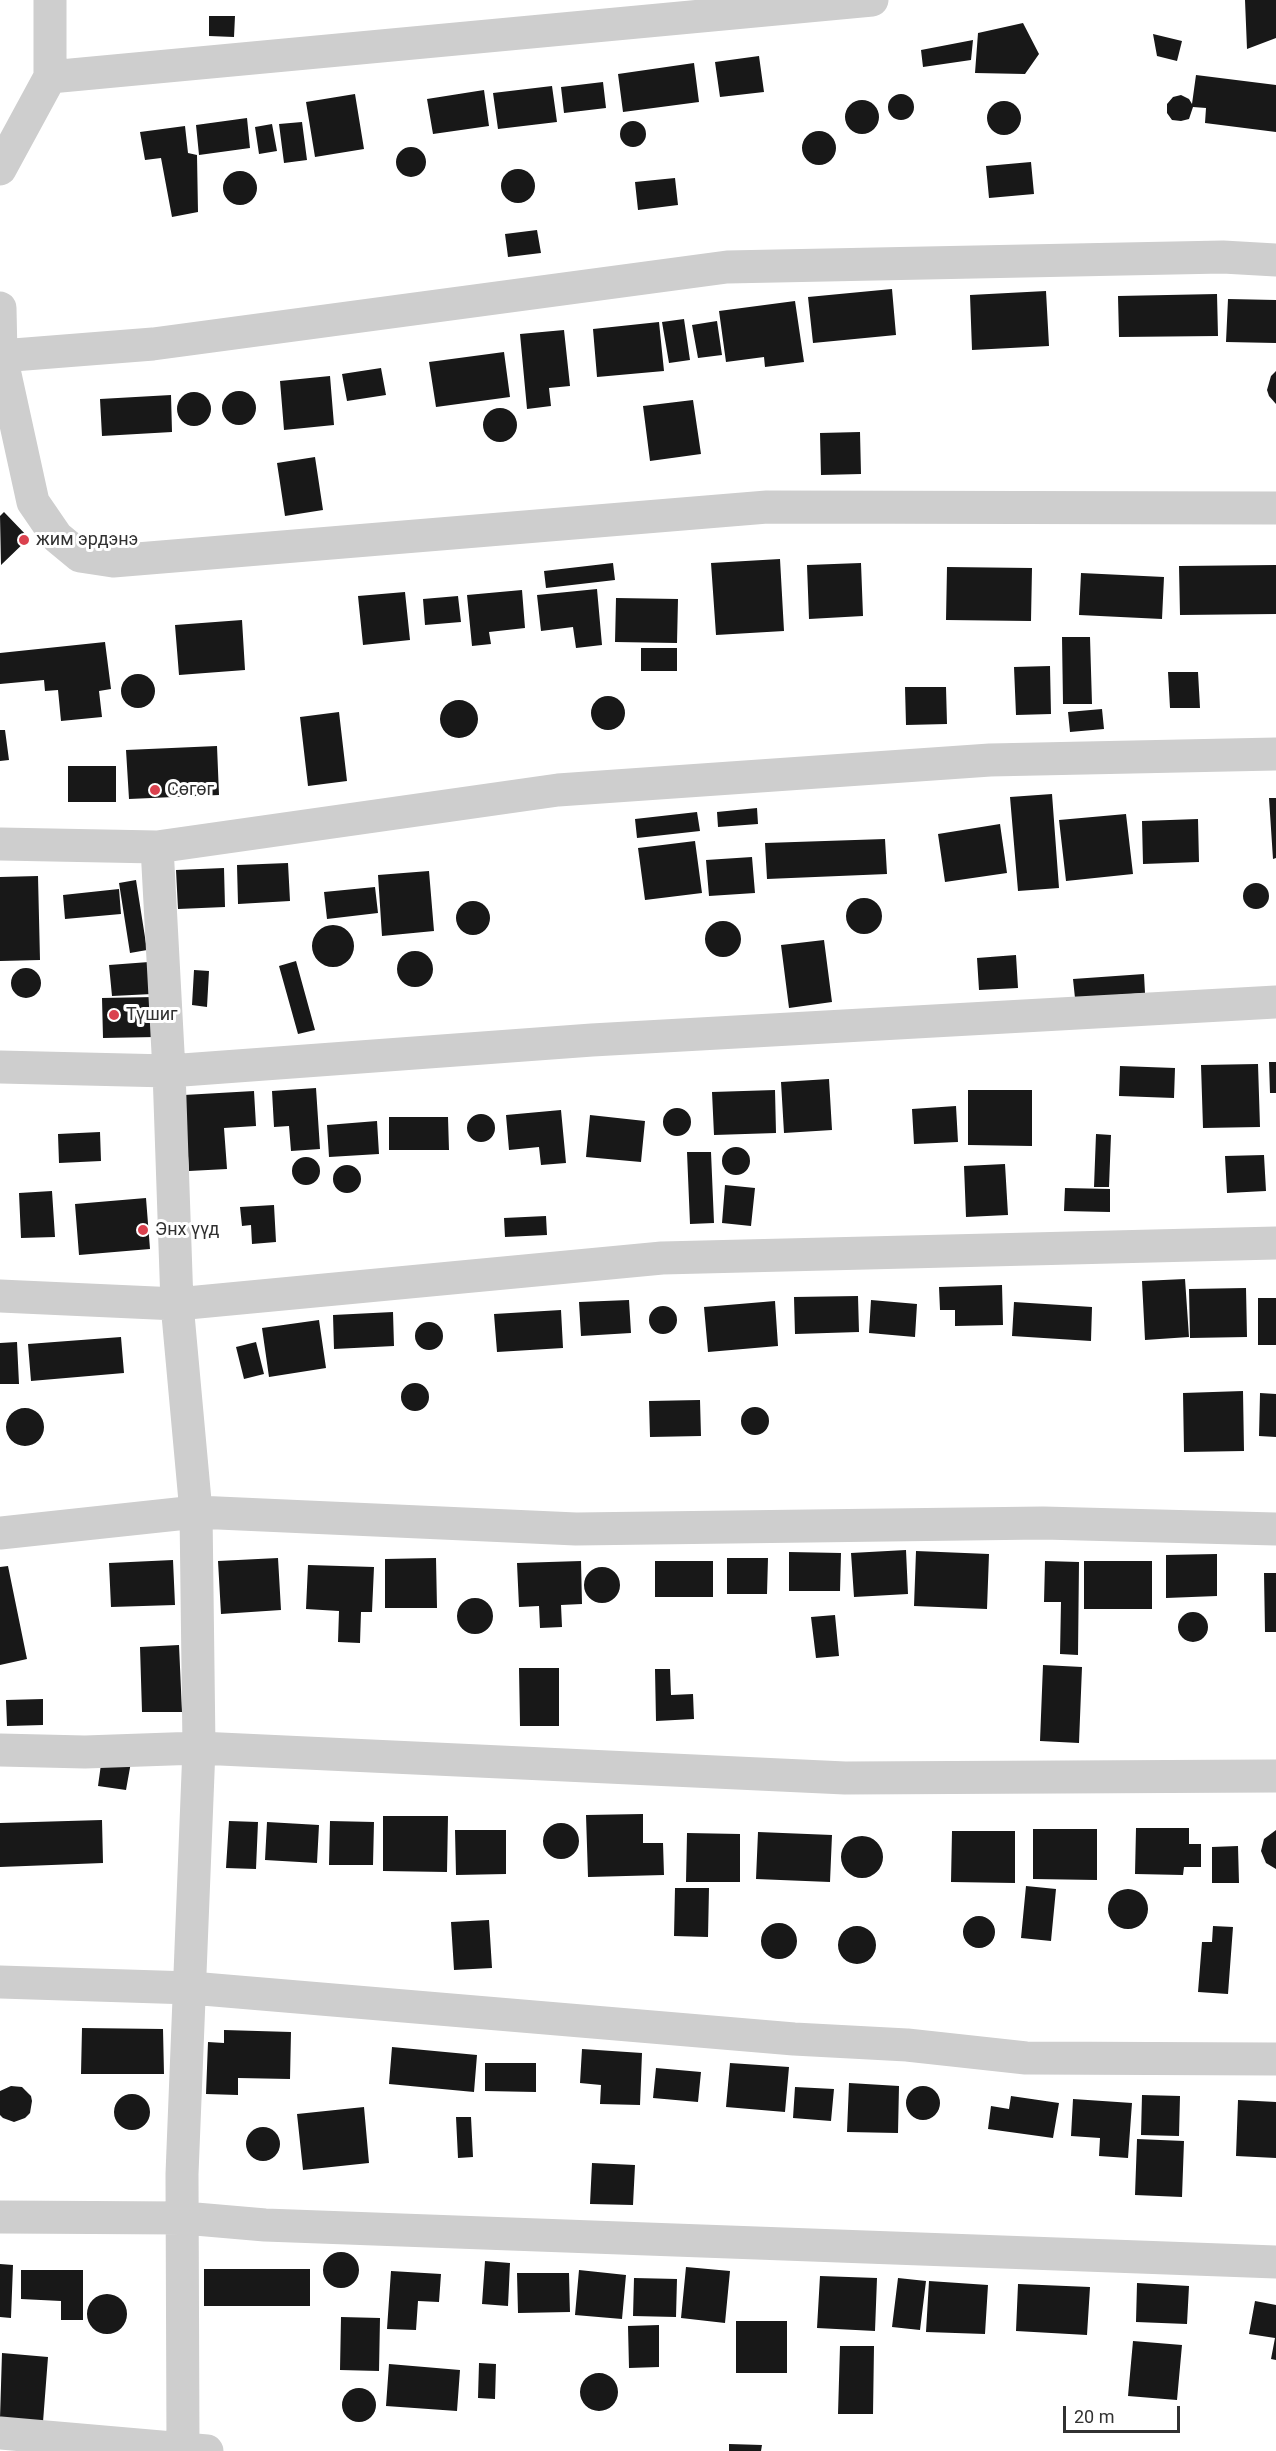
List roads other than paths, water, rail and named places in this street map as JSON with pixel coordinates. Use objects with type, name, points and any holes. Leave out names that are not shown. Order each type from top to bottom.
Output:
[{"type":"street","points":[[0,169],[50,77],[50,0]]},
{"type":"street","points":[[50,77],[872,0]]},
{"type":"street","points":[[0,356],[153,344],[727,267],[1223,257],[1276,260]]},
{"type":"street","points":[[0,308],[0,356],[33,502],[57,537],[80,556],[113,561],[767,507],[1276,508]]},
{"type":"street","points":[[0,844],[157,847],[558,790],[990,759],[1276,754]]},
{"type":"street","points":[[0,2433],[195,2450],[182,2174],[199,1748],[196,1512],[177,1304],[169,1071],[157,847]]},
{"type":"street","points":[[0,1067],[169,1071],[592,1040],[1276,1002]]},
{"type":"street","points":[[0,1296],[177,1304],[662,1258],[1276,1244]]},
{"type":"street","points":[[0,1533],[196,1512],[576,1529],[1043,1523],[1276,1529]]},
{"type":"street","points":[[0,1750],[85,1752],[199,1748],[845,1778],[1276,1776]]},
{"type":"street","points":[[0,1982],[191,1988],[794,2039],[907,2045],[1026,2058],[1276,2060]]},
{"type":"street","points":[[0,2217],[184,2218],[265,2225],[1276,2262]]},
{"type":"place","name":"жим эрдэнэ","points":[[24,540]]},
{"type":"place","name":"Сөгөг","points":[[155,790]]},
{"type":"place","name":"Түшиг","points":[[114,1015]]},
{"type":"place","name":"Энх үүд","points":[[143,1230]]}]
